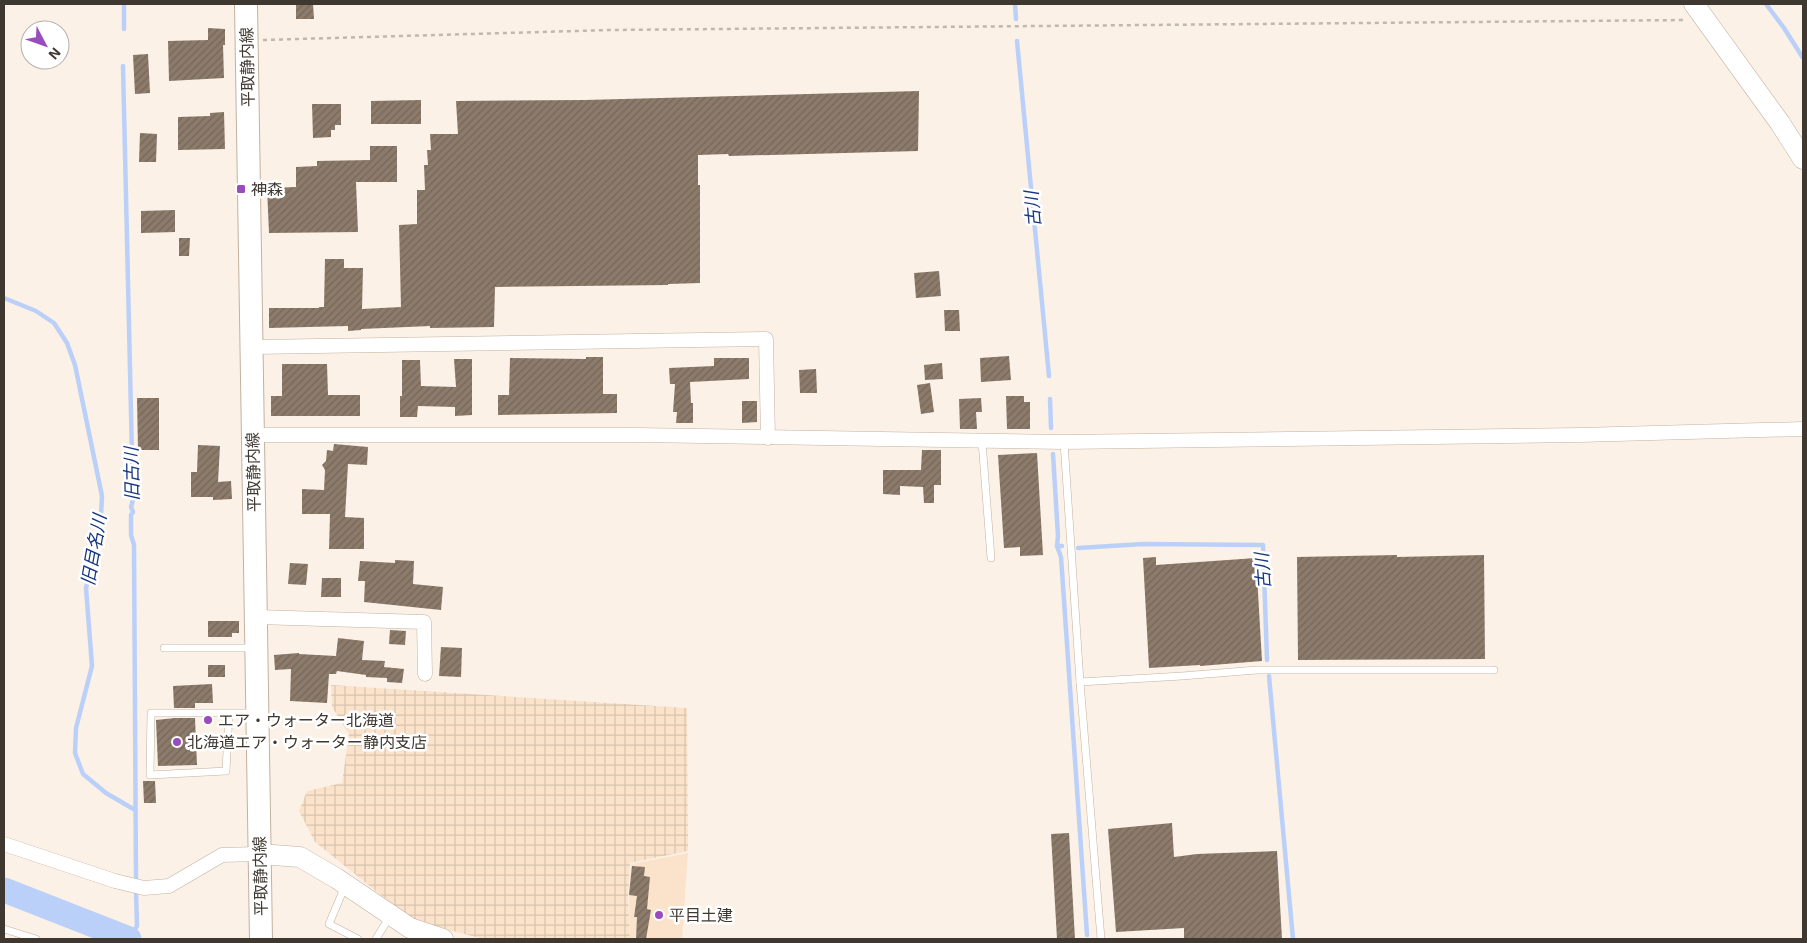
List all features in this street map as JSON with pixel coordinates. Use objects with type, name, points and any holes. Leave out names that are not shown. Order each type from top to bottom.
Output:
[{"type":"main road","name":"平取静内線","points":[[246,4],[261,935]]},
{"type":"street","points":[[1694,4],[1803,159]]},
{"type":"street","points":[[251,347],[766,339],[768,438]]},
{"type":"street","points":[[253,435],[638,435],[1064,442],[1580,435],[1803,429]]},
{"type":"street","points":[[256,617],[424,622],[425,674]]},
{"type":"street","points":[[4,844],[144,888],[169,886],[222,856],[260,854],[300,856],[346,884],[410,928],[443,939]]},
{"type":"lane","points":[[982,441],[991,558]]},
{"type":"lane","points":[[1064,442],[1080,682],[1101,939]]},
{"type":"lane","points":[[164,648],[256,648]]},
{"type":"lane","points":[[1080,682],[1257,670],[1494,670]]},
{"type":"lane","points":[[229,713],[226,771],[150,776],[151,713],[229,713],[258,713]]},
{"type":"lane","points":[[346,884],[329,924],[358,939]]},
{"type":"lane","points":[[376,939],[390,915]]},
{"type":"lane","points":[[4,928],[36,939]]},
{"type":"path","points":[[247,41],[610,30],[1707,20]]},
{"type":"shaded area","points":[[331,685],[687,708],[688,851],[630,863],[628,896],[630,939],[483,939],[412,920],[315,842],[299,811],[307,791],[342,783],[349,734],[332,707]]},
{"type":"shaded area","points":[[688,853],[682,939],[630,939],[629,897],[631,864]]},
{"type":"building","points":[[296,4],[313,4],[314,19],[296,19]]},
{"type":"building","points":[[208,28],[225,29],[225,45],[223,45],[224,78],[169,81],[168,41],[208,40]]},
{"type":"building","points":[[148,54],[150,93],[135,94],[133,55]]},
{"type":"building","points":[[919,91],[918,151],[729,156],[728,154],[698,155],[698,185],[700,185],[700,283],[495,287],[494,327],[430,328],[430,326],[348,331],[348,326],[269,328],[269,308],[324,307],[325,259],[344,259],[344,268],[363,268],[362,309],[401,307],[399,225],[417,224],[417,190],[425,190],[424,165],[428,165],[427,150],[431,150],[430,134],[458,134],[456,101],[585,100]]},
{"type":"building","points":[[421,100],[421,124],[371,124],[371,101]]},
{"type":"building","points":[[312,104],[341,104],[341,125],[335,125],[335,130],[331,130],[331,137],[313,138]]},
{"type":"building","points":[[224,112],[225,149],[178,150],[178,117],[210,116],[210,113]]},
{"type":"building","points":[[140,133],[157,134],[156,162],[139,162]]},
{"type":"building","points":[[370,146],[397,146],[397,182],[356,182],[358,232],[269,233],[267,188],[296,187],[296,167],[317,166],[317,161],[370,160]]},
{"type":"building","points":[[175,210],[175,232],[141,233],[141,211]]},
{"type":"building","points":[[179,238],[190,238],[189,256],[179,256]]},
{"type":"building","points":[[939,271],[941,296],[916,298],[914,273]]},
{"type":"building","points":[[944,310],[959,310],[960,331],[945,331]]},
{"type":"building","points":[[1009,356],[1011,380],[981,382],[980,358]]},
{"type":"building","points":[[586,357],[603,357],[603,394],[617,394],[617,413],[498,415],[498,395],[509,395],[510,358],[586,359]]},
{"type":"building","points":[[714,358],[749,358],[749,379],[690,382],[693,423],[676,423],[677,412],[673,412],[675,384],[670,384],[669,368],[714,366]]},
{"type":"building","points":[[454,359],[472,359],[472,415],[455,416],[455,407],[418,406],[417,417],[400,417],[402,360],[420,360],[421,386],[456,387]]},
{"type":"building","points":[[942,363],[943,379],[925,380],[924,365]]},
{"type":"building","points":[[282,364],[327,364],[328,395],[360,395],[360,416],[271,416],[271,396],[282,396]]},
{"type":"building","points":[[816,369],[817,393],[800,393],[799,370]]},
{"type":"building","points":[[930,383],[934,412],[921,414],[917,385]]},
{"type":"building","points":[[1006,396],[1024,396],[1024,402],[1030,402],[1030,429],[1007,429]]},
{"type":"building","points":[[137,398],[159,398],[159,450],[138,450]]},
{"type":"building","points":[[981,398],[982,412],[976,412],[977,429],[960,429],[959,399]]},
{"type":"building","points":[[742,401],[757,401],[757,422],[742,423]]},
{"type":"building","points":[[334,444],[368,447],[367,465],[348,464],[345,517],[364,518],[364,549],[329,549],[330,514],[302,514],[302,489],[324,490],[325,470],[322,465],[326,461],[327,450],[333,451]]},
{"type":"building","points":[[198,445],[220,446],[218,482],[231,481],[232,499],[213,500],[213,497],[191,497],[191,472],[197,472]]},
{"type":"building","points":[[922,450],[941,450],[941,485],[934,485],[934,503],[924,503],[923,487],[900,486],[900,495],[883,494],[883,470],[921,470]]},
{"type":"building","points":[[1037,453],[1043,555],[1020,556],[1020,547],[1004,548],[998,455]]},
{"type":"building","points":[[1397,555],[1397,557],[1484,555],[1485,659],[1298,660],[1297,557]]},
{"type":"building","points":[[1156,557],[1156,565],[1256,558],[1262,661],[1149,668],[1143,558]]},
{"type":"building","points":[[395,560],[414,561],[413,584],[443,587],[441,610],[364,602],[365,581],[358,581],[360,561],[395,563]]},
{"type":"building","points":[[290,563],[308,564],[306,585],[288,584]]},
{"type":"building","points":[[322,578],[341,578],[341,597],[321,597]]},
{"type":"building","points":[[208,621],[239,621],[239,633],[232,633],[232,637],[208,637]]},
{"type":"building","points":[[390,630],[406,631],[405,645],[389,644]]},
{"type":"building","points":[[338,638],[364,641],[362,660],[385,661],[384,667],[404,669],[402,683],[387,682],[387,678],[366,677],[366,675],[337,671],[336,674],[329,674],[327,703],[290,701],[291,669],[275,670],[274,655],[299,653],[336,656]]},
{"type":"building","points":[[441,647],[462,648],[461,677],[439,676]]},
{"type":"building","points":[[208,665],[225,665],[225,677],[208,677]]},
{"type":"building","points":[[212,684],[213,703],[195,703],[195,708],[174,708],[173,686]]},
{"type":"building","name":"北海道エア・ウォーター静内支店","points":[[195,718],[197,765],[158,766],[156,720]]},
{"type":"building","points":[[143,781],[155,781],[156,803],[144,803]]},
{"type":"building","points":[[1172,823],[1174,857],[1197,854],[1277,851],[1282,939],[1184,939],[1184,928],[1116,932],[1108,829]]},
{"type":"building","points":[[1069,833],[1075,939],[1057,939],[1051,834]]},
{"type":"building","points":[[632,866],[645,867],[644,876],[650,877],[647,909],[651,910],[646,939],[636,939],[637,917],[634,917],[637,896],[629,895]]},
{"type":"waterway","name":"旧古川","points":[[124,4],[124,29]]},
{"type":"waterway","name":"古川","points":[[1015,4],[1016,19]]},
{"type":"waterway","points":[[1766,4],[1803,58]]},
{"type":"waterway","name":"古川","points":[[1017,41],[1049,376]]},
{"type":"waterway","name":"旧古川","points":[[123,66],[133,500],[131,507],[133,512],[131,515],[131,535],[134,545],[136,881]]},
{"type":"waterway","name":"旧目名川","points":[[4,298],[36,311],[54,323],[67,343],[75,365],[102,496],[100,535],[86,588],[92,666],[76,728],[75,753],[83,774],[106,793],[135,810]]},
{"type":"waterway","name":"古川","points":[[1050,399],[1051,428]]},
{"type":"waterway","name":"古川","points":[[1053,454],[1057,546],[1062,546]]},
{"type":"waterway","name":"古川","points":[[1078,548],[1143,544],[1263,545],[1267,660]]},
{"type":"waterway","points":[[1057,546],[1061,557],[1087,935]]},
{"type":"waterway","name":"古川","points":[[1269,676],[1293,939]]},
{"type":"waterway","points":[[4,890],[129,939]]},
{"type":"waterway","name":"旧古川","points":[[128,939],[137,926],[136,891]]},
{"type":"place","name":"神森","points":[[241,189]]},
{"type":"place","name":"エア・ウォーター北海道","points":[[208,720]]},
{"type":"place","name":"北海道エア・ウォーター静内支店","points":[[177,742]]},
{"type":"place","name":"平目土建","points":[[659,915]]}]
